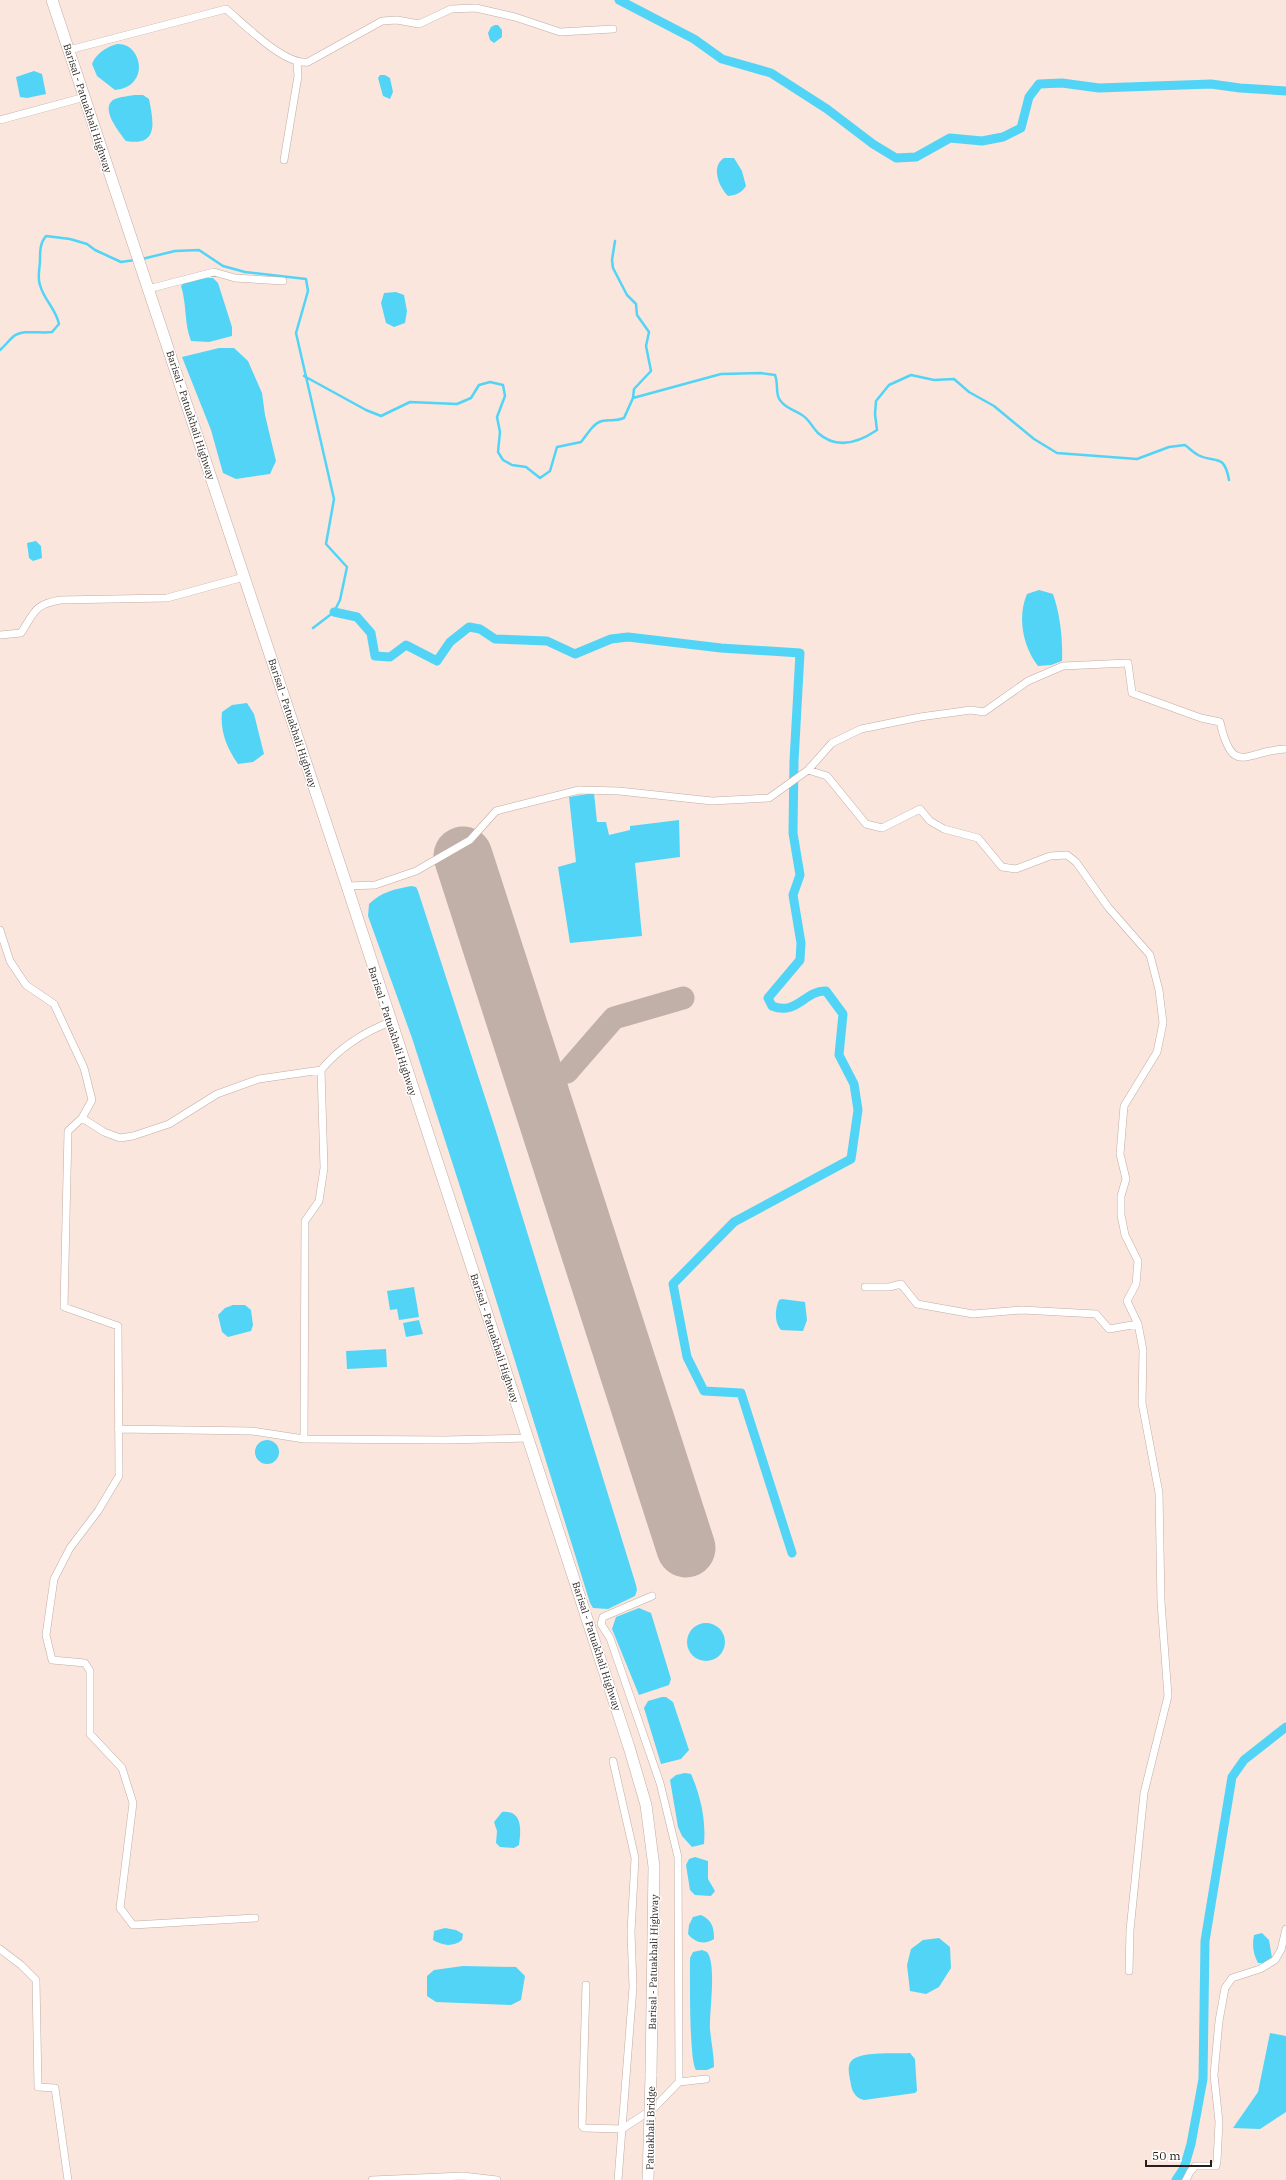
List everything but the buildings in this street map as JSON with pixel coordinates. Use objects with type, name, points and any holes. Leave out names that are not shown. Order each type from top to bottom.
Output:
[{"type":"highway","name":"Barisal - Patuakhali Highway","points":[[52,0],[260,623],[347,886],[390,1022],[529,1438],[623,1726],[648,1815],[653,1846],[655,1894],[651,2076]]},
{"type":"highway","name":"Patuakhali Bridge","points":[[648,2180],[651,2076]]},
{"type":"street","points":[[69,50],[226,8],[262,39],[297,63],[308,62],[382,21],[397,20],[419,24],[451,9],[476,8],[515,17],[560,32],[613,29]]},
{"type":"street","points":[[284,160],[298,76],[297,63]]},
{"type":"street","points":[[0,120],[85,97]]},
{"type":"street","points":[[148,289],[214,272],[235,278],[283,281]]},
{"type":"street","points":[[0,634],[20,633],[36,608],[46,602],[60,600],[167,598],[244,577]]},
{"type":"street","points":[[347,886],[375,885],[416,871],[470,840],[496,811],[579,790],[619,791],[712,801],[770,798],[808,770],[832,743],[861,730],[920,717],[971,710],[984,712],[1028,681],[1063,666],[1128,663],[1132,693],[1220,722],[1228,751],[1241,758],[1251,757],[1270,750],[1286,749]]},
{"type":"street","points":[[808,770],[827,776],[866,824],[882,828],[920,809],[930,821],[944,829],[978,838],[1002,867],[1016,869],[1050,856],[1067,855],[1076,862],[1108,907],[1150,955],[1159,990],[1163,1023],[1158,1052],[1124,1106],[1120,1154],[1126,1179],[1121,1196],[1121,1216],[1125,1235],[1138,1261],[1136,1284],[1127,1301],[1138,1324],[1143,1350],[1142,1403],[1160,1493],[1161,1602],[1168,1696],[1144,1793],[1130,1930],[1129,1971]]},
{"type":"street","points":[[0,930],[10,961],[26,985],[54,1004],[84,1068],[92,1100],[82,1118],[68,1131],[64,1307],[118,1326],[119,1476],[98,1511],[70,1548],[54,1579],[46,1635],[52,1660],[85,1663],[90,1671],[90,1734],[122,1768],[133,1803],[120,1908],[133,1925],[255,1918]]},
{"type":"street","points":[[304,1439],[305,1221],[319,1201],[324,1168],[321,1070],[334,1054],[350,1042],[369,1030],[390,1022]]},
{"type":"street","points":[[82,1118],[104,1132],[120,1138],[134,1136],[169,1124],[218,1094],[259,1079],[321,1070]]},
{"type":"street","points":[[865,1287],[889,1287],[901,1284],[917,1304],[973,1314],[1022,1310],[1096,1314],[1109,1329],[1138,1324]]},
{"type":"street","points":[[118,1429],[252,1431],[304,1439],[445,1440],[529,1438]]},
{"type":"street","points":[[652,1596],[603,1617],[601,1624],[610,1638],[660,1783],[678,1857],[679,2082]]},
{"type":"street","points":[[613,1761],[635,1858],[631,1932],[633,1986],[618,2180]]},
{"type":"street","points":[[1186,2180],[1190,2172],[1196,2166],[1216,2166],[1219,2122],[1214,2075],[1219,2021],[1225,1988],[1232,1978],[1260,1969],[1275,1960],[1281,1950],[1286,1929]]},
{"type":"street","points":[[0,1950],[21,1965],[36,1980],[38,2087],[55,2088],[68,2180]]},
{"type":"street","points":[[586,1985],[582,2126],[584,2128],[622,2129],[654,2108],[679,2082],[706,2080]]},
{"type":"street","points":[[372,2180],[463,2176],[497,2180]]},
{"type":"water","points":[[498,25],[502,30],[502,37],[494,43],[490,40],[488,33],[491,27]]},
{"type":"water","points":[[117,44],[126,45],[132,50],[137,57],[139,65],[138,74],[134,81],[126,87],[115,90],[97,76],[92,64],[102,51]]},
{"type":"water","points":[[34,71],[42,74],[46,94],[27,98],[20,97],[16,77]]},
{"type":"water","points":[[380,75],[385,75],[390,78],[393,92],[390,99],[383,96],[378,78]]},
{"type":"water","points":[[134,95],[143,95],[149,99],[152,115],[152,130],[149,136],[144,140],[137,142],[126,141],[115,126],[109,114],[110,103],[115,99]]},
{"type":"water","points":[[724,158],[734,158],[742,171],[746,186],[734,195],[728,196],[724,192],[717,176],[718,166]]},
{"type":"water","points":[[198,278],[213,278],[218,283],[232,327],[232,336],[209,342],[191,341],[187,327],[181,286],[185,282]]},
{"type":"water","points":[[396,292],[404,295],[407,311],[405,323],[394,327],[386,323],[381,303],[384,293]]},
{"type":"water","points":[[219,348],[234,348],[248,361],[262,393],[265,415],[276,461],[270,474],[236,479],[223,473],[211,430],[182,357]]},
{"type":"water","points":[[36,541],[41,546],[42,558],[33,561],[29,558],[27,543]]},
{"type":"water","points":[[1039,590],[1053,594],[1059,618],[1062,661],[1051,665],[1038,666],[1025,641],[1022,612],[1027,594]]},
{"type":"water","points":[[247,703],[254,714],[264,754],[253,762],[238,764],[225,740],[222,726],[222,712],[232,705]]},
{"type":"water","points":[[594,793],[597,822],[606,822],[609,835],[630,830],[630,826],[679,820],[680,857],[635,863],[642,936],[570,943],[558,867],[576,862],[569,797]]},
{"type":"water","points":[[411,886],[416,887],[418,891],[495,1128],[636,1585],[637,1590],[635,1596],[608,1609],[593,1608],[590,1603],[483,1258],[412,1038],[368,916],[369,904],[378,897],[394,890]]},
{"type":"water","points":[[414,1287],[419,1317],[399,1320],[397,1309],[390,1310],[387,1291]]},
{"type":"water","points":[[782,1299],[805,1302],[807,1320],[803,1331],[781,1330],[779,1327],[776,1319],[776,1311],[779,1300]]},
{"type":"water","points":[[233,1305],[245,1305],[251,1310],[253,1325],[251,1331],[228,1337],[222,1332],[218,1315],[225,1308]]},
{"type":"water","points":[[419,1320],[423,1334],[406,1337],[403,1323]]},
{"type":"water","points":[[386,1349],[387,1367],[347,1369],[346,1351]]},
{"type":"water","points":[[267,1440],[276,1443],[279,1452],[276,1461],[267,1464],[258,1461],[255,1452],[258,1443]]},
{"type":"water","points":[[639,1608],[651,1613],[671,1679],[669,1685],[639,1695],[612,1629],[616,1617]]},
{"type":"water","points":[[706,1623],[719,1629],[725,1642],[719,1655],[706,1661],[693,1655],[687,1642],[693,1629]]},
{"type":"water","points":[[666,1697],[673,1702],[689,1750],[681,1759],[661,1764],[644,1708],[648,1701]]},
{"type":"water","points":[[685,1773],[691,1774],[698,1791],[704,1826],[704,1844],[692,1847],[682,1836],[678,1827],[670,1780],[676,1775]]},
{"type":"water","points":[[502,1812],[514,1814],[519,1822],[519,1845],[514,1848],[500,1847],[496,1843],[497,1831],[494,1822]]},
{"type":"water","points":[[695,1857],[708,1861],[708,1879],[715,1891],[711,1896],[695,1895],[690,1890],[686,1865],[689,1859]]},
{"type":"water","points":[[701,1915],[708,1919],[712,1924],[714,1939],[711,1941],[700,1942],[688,1934],[689,1925],[693,1917]]},
{"type":"water","points":[[445,1928],[456,1930],[463,1934],[462,1940],[455,1944],[448,1945],[440,1944],[433,1940],[434,1931]]},
{"type":"water","points":[[1262,1933],[1269,1940],[1272,1958],[1265,1963],[1258,1963],[1253,1949],[1253,1939],[1254,1935]]},
{"type":"water","points":[[939,1938],[950,1947],[951,1968],[939,1987],[926,1994],[910,1991],[907,1965],[911,1949],[923,1940]]},
{"type":"water","points":[[702,1950],[707,1952],[712,1967],[710,2029],[714,2067],[707,2070],[696,2070],[692,2051],[691,2035],[690,1958],[693,1952]]},
{"type":"water","points":[[463,1966],[516,1967],[525,1976],[521,2000],[511,2005],[436,2002],[427,1996],[427,1976],[434,1970]]},
{"type":"water","points":[[1270,2033],[1286,2036],[1286,2112],[1260,2129],[1233,2128],[1258,2092]]},
{"type":"water","points":[[910,2053],[915,2059],[917,2091],[915,2093],[864,2100],[855,2095],[852,2088],[849,2071],[849,2065],[854,2059],[868,2054]]},
{"type":"waterway","points":[[619,0],[694,39],[722,59],[771,73],[827,109],[873,144],[896,158],[916,157],[950,138],[982,141],[1003,137],[1021,128],[1029,97],[1039,84],[1062,83],[1099,88],[1211,84],[1240,88],[1286,91]]},
{"type":"waterway","points":[[0,350],[18,334],[28,332],[52,332],[59,324],[39,282],[41,247],[46,236],[70,239],[87,244],[95,250],[121,262],[135,260]]},
{"type":"waterway","points":[[615,241],[612,260],[613,268],[627,295],[636,304],[637,315],[649,332],[646,346],[651,371],[634,389],[633,398]]},
{"type":"waterway","points":[[142,259],[175,251],[199,250],[223,266],[245,272],[306,279],[308,291],[296,333],[334,499],[326,544],[347,567],[340,600],[334,612],[313,628]]},
{"type":"waterway","points":[[304,376],[366,410],[381,416],[410,402],[457,404],[471,398],[479,385],[490,382],[503,385],[505,396],[497,417],[500,432],[498,452],[503,460],[512,465],[526,467],[540,478],[550,471],[557,447],[581,442],[599,422],[624,418],[633,398],[721,374],[761,373],[775,375],[778,396],[782,402],[809,421],[818,433],[833,442],[848,443],[870,435],[877,430],[875,414],[876,401],[889,385],[911,375],[934,380],[954,379],[969,392],[994,406],[1034,439],[1057,453],[1137,459],[1169,447],[1185,445],[1204,458],[1218,460],[1221,462],[1227,471],[1229,480]]},
{"type":"waterway","points":[[334,612],[357,617],[371,633],[375,656],[390,657],[406,645],[437,661],[450,642],[469,627],[480,629],[495,639],[547,641],[575,654],[611,639],[628,637],[721,648],[800,653],[794,761],[793,833],[800,875],[793,895],[801,943],[800,960],[768,998],[772,1006],[788,1008],[812,994],[826,991],[843,1014],[839,1055],[854,1084],[858,1110],[851,1159],[734,1222],[673,1284],[687,1357],[704,1391],[741,1393],[792,1553]]},
{"type":"waterway","points":[[1176,2180],[1184,2168],[1191,2144],[1203,2079],[1205,1941],[1232,1777],[1244,1760],[1286,1727]]},
{"type":"taxiway","points":[[536,1081],[567,1072],[614,1018],[683,998]]},
{"type":"runway","points":[[463,856],[686,1548]]}]
